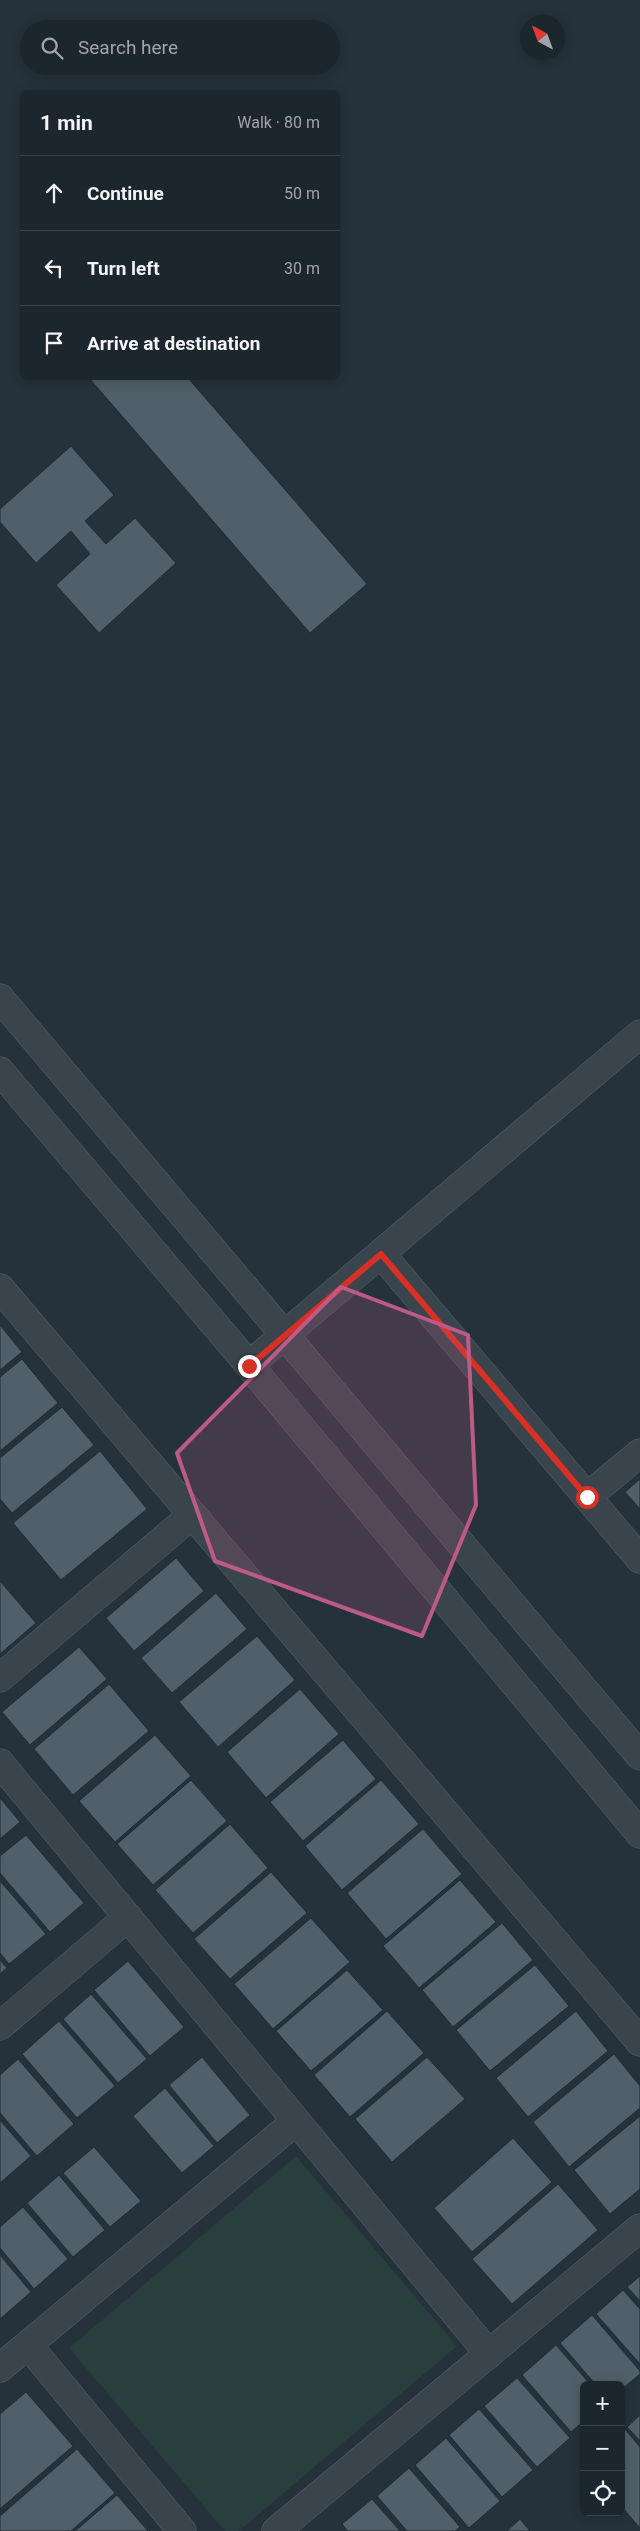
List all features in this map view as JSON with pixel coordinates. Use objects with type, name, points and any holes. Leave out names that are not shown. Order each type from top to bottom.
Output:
[{"type":"street","points":[[0,998],[640,1756]]},
{"type":"street","points":[[249,1366],[640,1034]]},
{"type":"street","points":[[0,1071],[640,1834]]},
{"type":"street","points":[[381,1254],[640,1559]]},
{"type":"street","points":[[0,1288],[640,2042]]},
{"type":"street","points":[[587,1497],[640,1453]]},
{"type":"street","points":[[0,1678],[192,1515]]},
{"type":"street","points":[[0,1763],[488,2354]]},
{"type":"street","points":[[0,2026],[128,1918]]},
{"type":"street","points":[[0,2368],[296,2122]]},
{"type":"street","points":[[276,2531],[640,2228]]},
{"type":"street","points":[[28,2345],[182,2531]]},
{"type":"highlighted area","points":[[341,1287],[468,1335],[476,1505],[422,1636],[215,1561],[177,1453]]},
{"type":"green space","points":[[296,2156],[457,2346],[239,2531],[225,2531],[69,2348]]},
{"type":"building","points":[[91,380],[190,380],[367,584],[310,633]]},
{"type":"building","points":[[71,446],[114,495],[85,521],[106,544],[135,518],[176,563],[99,633],[56,585],[90,554],[71,531],[36,563],[0,522],[0,509]]},
{"type":"building","points":[[0,1325],[22,1352],[0,1370]]},
{"type":"building","points":[[22,1359],[58,1403],[0,1451],[0,1377]]},
{"type":"building","points":[[62,1407],[94,1445],[12,1513],[0,1499],[0,1458]]},
{"type":"building","points":[[100,1451],[147,1509],[61,1580],[13,1523]]},
{"type":"building","points":[[640,1479],[640,1509],[625,1492]]},
{"type":"building","points":[[176,1558],[204,1591],[134,1651],[106,1618]]},
{"type":"building","points":[[0,1581],[36,1623],[0,1654]]},
{"type":"building","points":[[216,1593],[247,1629],[172,1693],[141,1658]]},
{"type":"building","points":[[257,1636],[295,1680],[218,1747],[179,1702]]},
{"type":"building","points":[[79,1647],[107,1679],[30,1745],[2,1712]]},
{"type":"building","points":[[109,1684],[149,1731],[73,1795],[34,1749]]},
{"type":"building","points":[[300,1689],[339,1734],[266,1798],[227,1752]]},
{"type":"building","points":[[155,1735],[191,1776],[115,1842],[79,1801]]},
{"type":"building","points":[[343,1740],[376,1779],[303,1841],[270,1802]]},
{"type":"building","points":[[191,1780],[227,1821],[153,1885],[117,1844]]},
{"type":"building","points":[[381,1780],[419,1824],[342,1890],[305,1846]]},
{"type":"building","points":[[0,1798],[20,1822],[0,1839]]},
{"type":"building","points":[[230,1824],[268,1868],[193,1933],[155,1890]]},
{"type":"building","points":[[423,1829],[462,1874],[386,1939],[347,1893]]},
{"type":"building","points":[[26,1835],[84,1903],[50,1932],[0,1873],[0,1856]]},
{"type":"building","points":[[271,1872],[307,1913],[230,1979],[194,1939]]},
{"type":"building","points":[[460,1880],[496,1922],[419,1988],[383,1946]]},
{"type":"building","points":[[0,1881],[46,1934],[9,1964],[0,1953]]},
{"type":"building","points":[[311,1918],[350,1962],[273,2029],[234,1984]]},
{"type":"building","points":[[502,1923],[533,1960],[453,2027],[422,1990]]},
{"type":"building","points":[[0,1960],[7,1968],[0,1974]]},
{"type":"building","points":[[128,1961],[184,2027],[150,2056],[94,1990]]},
{"type":"building","points":[[535,1965],[569,2006],[490,2071],[456,2030]]},
{"type":"building","points":[[347,1970],[383,2010],[311,2071],[276,2031]]},
{"type":"building","points":[[91,1994],[147,2059],[118,2083],[63,2019]]},
{"type":"building","points":[[387,2011],[424,2053],[350,2117],[314,2075]]},
{"type":"building","points":[[576,2011],[608,2051],[528,2117],[496,2078]]},
{"type":"building","points":[[59,2021],[115,2086],[77,2118],[22,2054]]},
{"type":"building","points":[[614,2054],[640,2086],[640,2108],[569,2167],[533,2122]]},
{"type":"building","points":[[202,2057],[250,2115],[217,2143],[169,2085]]},
{"type":"building","points":[[427,2057],[465,2099],[392,2162],[355,2119]]},
{"type":"building","points":[[18,2059],[74,2124],[37,2156],[0,2113],[0,2075]]},
{"type":"building","points":[[165,2088],[214,2146],[182,2173],[133,2116]]},
{"type":"building","points":[[640,2116],[640,2189],[610,2214],[574,2170]]},
{"type":"building","points":[[0,2120],[31,2156],[0,2183]]},
{"type":"building","points":[[513,2138],[552,2182],[472,2252],[434,2208]]},
{"type":"building","points":[[94,2147],[141,2201],[110,2227],[63,2173]]},
{"type":"building","points":[[59,2175],[105,2230],[73,2257],[27,2203]]},
{"type":"building","points":[[558,2184],[598,2230],[512,2304],[472,2259]]},
{"type":"building","points":[[23,2207],[68,2259],[34,2289],[0,2248],[0,2227]]},
{"type":"building","points":[[0,2255],[31,2292],[0,2319]]},
{"type":"building","points":[[640,2276],[640,2301],[627,2287]]},
{"type":"building","points":[[623,2290],[640,2309],[640,2364],[596,2314]]},
{"type":"building","points":[[592,2315],[640,2371],[640,2374],[625,2387],[625,2381],[593,2381],[560,2343]]},
{"type":"building","points":[[556,2345],[588,2381],[580,2381],[580,2424],[571,2432],[522,2375]]},
{"type":"building","points":[[517,2378],[570,2438],[537,2467],[484,2406]]},
{"type":"building","points":[[26,2392],[73,2446],[0,2509],[0,2414]]},
{"type":"building","points":[[479,2409],[533,2470],[502,2497],[449,2435]]},
{"type":"building","points":[[640,2415],[640,2441],[627,2427]]},
{"type":"building","points":[[625,2429],[640,2447],[640,2528],[625,2511]]},
{"type":"building","points":[[446,2438],[500,2501],[469,2528],[415,2465]]},
{"type":"building","points":[[77,2449],[115,2493],[71,2531],[0,2531],[0,2516]]},
{"type":"building","points":[[409,2468],[460,2527],[455,2531],[407,2531],[377,2496]]},
{"type":"building","points":[[117,2495],[148,2531],[75,2531]]},
{"type":"building","points":[[372,2499],[400,2531],[348,2531],[342,2524]]},
{"type":"building","points":[[520,2519],[530,2531],[507,2531]]},
{"type":"route","points":[[249,1366],[381,1254],[587,1497]]}]
